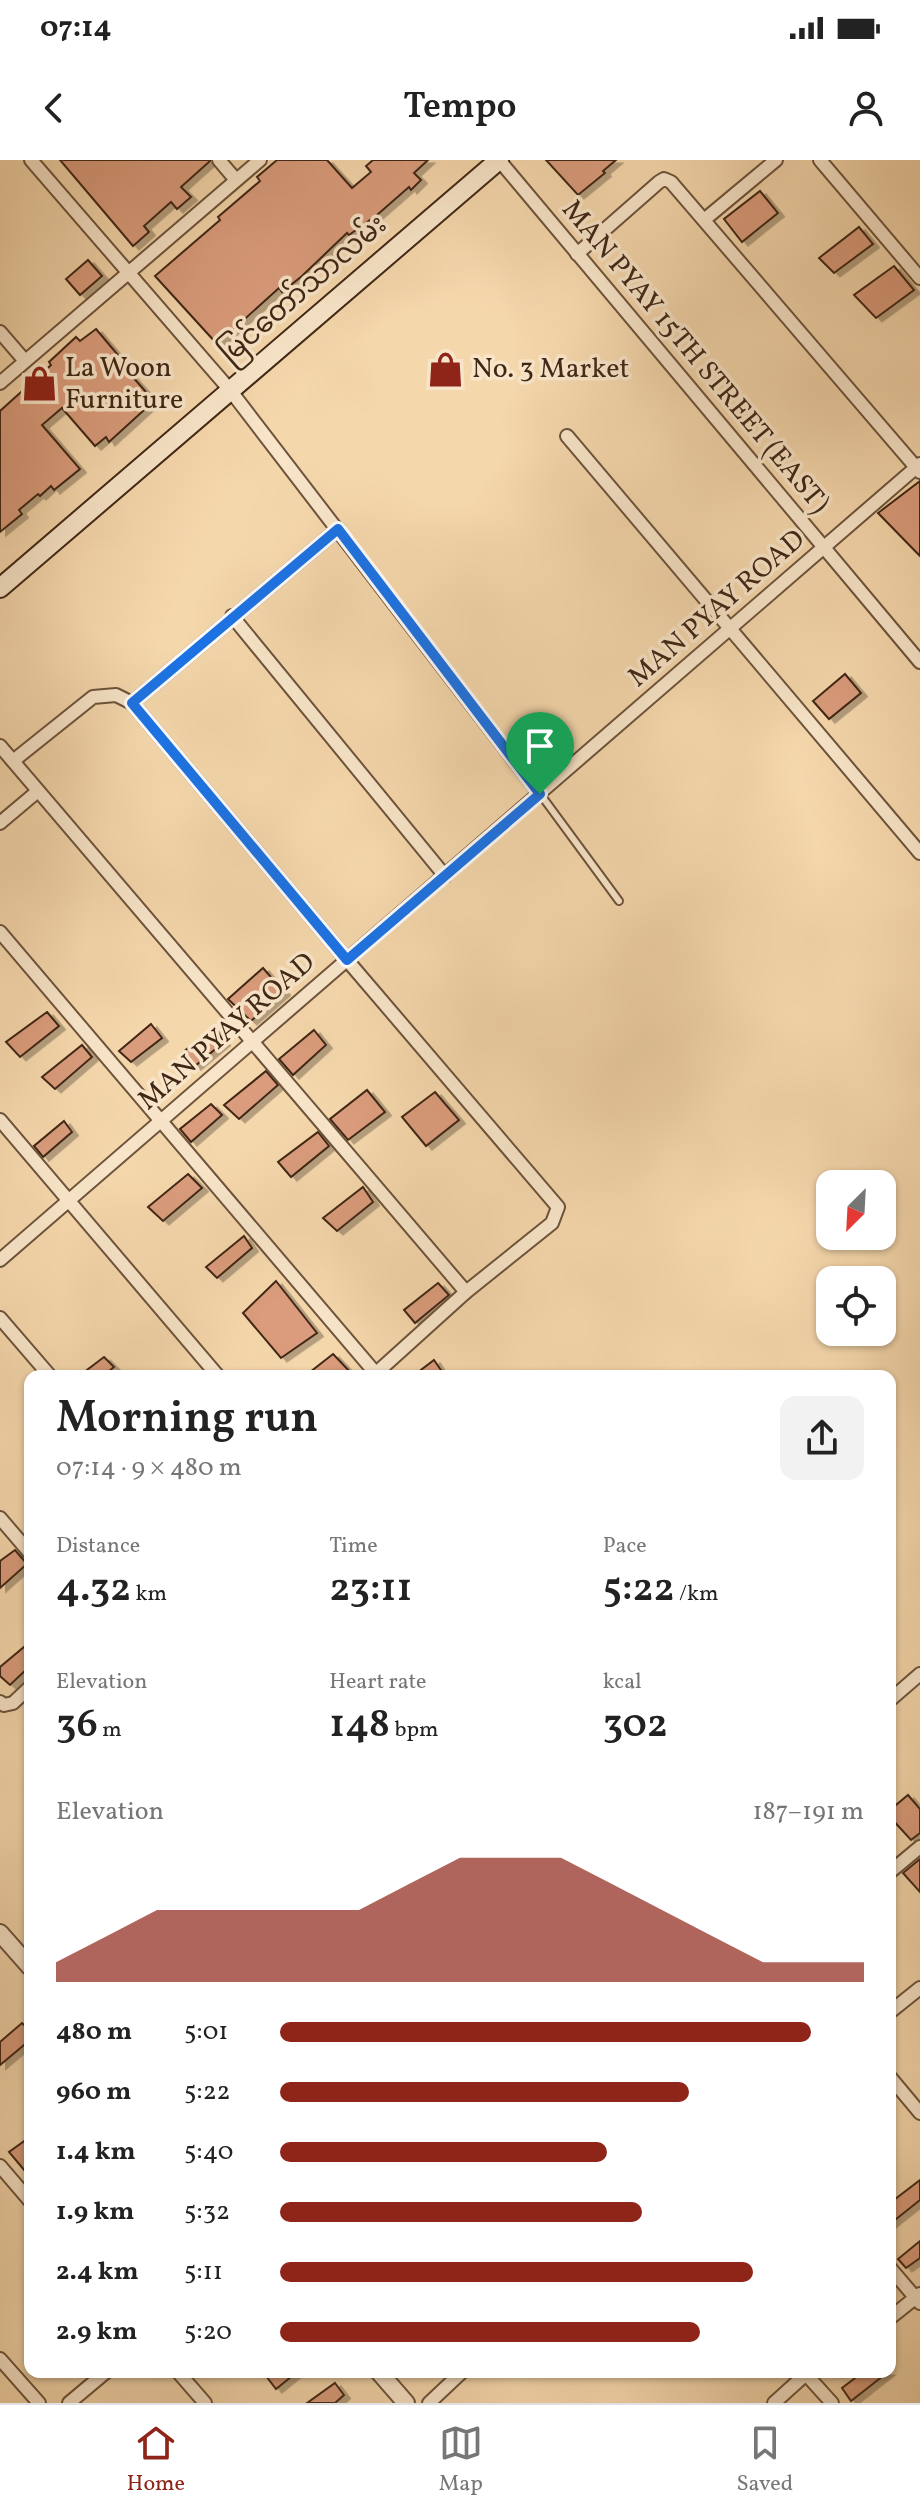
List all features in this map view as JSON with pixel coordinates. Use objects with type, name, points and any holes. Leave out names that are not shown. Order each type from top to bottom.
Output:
[{"type":"main road","name":"မြင်တော်သာလမ်း","points":[[0,588],[499,160]]},
{"type":"street","points":[[31,160],[230,390],[540,794]]},
{"type":"street","points":[[219,160],[236,180]]},
{"type":"street","points":[[0,383],[260,160]]},
{"type":"street","name":"MAN PYAY 15TH STREET (EAST)","points":[[499,160],[920,662]]},
{"type":"street","points":[[704,220],[776,160]]},
{"type":"street","points":[[820,160],[920,278]]},
{"type":"street","points":[[577,254],[664,179],[671,182],[919,468]]},
{"type":"street","points":[[0,332],[25,361]]},
{"type":"street","points":[[567,436],[920,853]]},
{"type":"street","name":"MAN PYAY ROAD","points":[[0,1260],[919,468]]},
{"type":"street","points":[[132,703],[338,529]]},
{"type":"street","points":[[232,616],[445,876]]},
{"type":"street","points":[[13,761],[93,697],[116,695],[132,703],[558,1207],[552,1223],[466,1292],[381,1370]]},
{"type":"street","points":[[0,746],[466,1292]]},
{"type":"street","points":[[0,823],[38,791]]},
{"type":"street","points":[[0,932],[372,1370]]},
{"type":"street","points":[[0,1120],[213,1370]]},
{"type":"street","points":[[0,1318],[45,1370]]},
{"type":"street","points":[[0,1518],[24,1546]]},
{"type":"street","points":[[896,1695],[920,1674]]},
{"type":"street","points":[[2,1704],[13,1703],[24,1693]]},
{"type":"street","points":[[896,1867],[920,1847]]},
{"type":"street","points":[[0,1933],[24,1960]]},
{"type":"street","points":[[896,2007],[920,1988]]},
{"type":"street","points":[[896,2084],[920,2113]]},
{"type":"street","points":[[0,2166],[24,2194]]},
{"type":"street","points":[[896,2274],[918,2298],[896,2314]]},
{"type":"street","points":[[0,2359],[39,2403]]},
{"type":"street","points":[[69,2403],[99,2378]]},
{"type":"street","points":[[183,2378],[205,2403]]},
{"type":"street","points":[[384,2378],[406,2403]]},
{"type":"street","points":[[429,2403],[456,2378]]},
{"type":"street","points":[[774,2403],[805,2378]]},
{"type":"street","points":[[810,2378],[832,2403]]},
{"type":"lane","points":[[540,794],[619,901]]},
{"type":"building","points":[[60,160],[210,161],[181,187],[191,197],[177,209],[171,202],[144,226],[149,232],[133,246]]},
{"type":"building","points":[[277,160],[327,160],[352,188],[371,172],[366,166],[373,160],[428,160],[414,173],[421,180],[411,190],[409,187],[377,215],[349,235],[347,233],[302,276],[282,292],[279,288],[217,344],[155,276],[220,220],[218,217],[260,181],[257,177]]},
{"type":"building","points":[[546,160],[616,160],[578,195]]},
{"type":"building","points":[[760,191],[778,213],[742,242],[724,219]]},
{"type":"building","points":[[859,227],[873,244],[834,273],[819,258]]},
{"type":"building","points":[[88,260],[102,276],[80,295],[66,279]]},
{"type":"building","points":[[894,266],[914,290],[876,318],[854,295]]},
{"type":"building","points":[[96,329],[118,355],[115,357],[154,401],[109,442],[106,437],[95,446],[62,408],[42,425],[80,469],[54,490],[51,486],[40,496],[38,494],[19,510],[22,514],[0,532],[0,411],[51,365],[49,362],[76,337],[80,341]]},
{"type":"building","points":[[920,481],[920,556],[878,513]]},
{"type":"building","points":[[845,674],[861,693],[829,719],[813,701]]},
{"type":"building","points":[[263,968],[284,992],[251,1021],[228,999]]},
{"type":"building","points":[[47,1012],[59,1026],[20,1057],[6,1042]]},
{"type":"building","points":[[151,1024],[162,1038],[131,1062],[119,1051]]},
{"type":"building","points":[[215,1028],[224,1042],[195,1066],[183,1052]]},
{"type":"building","points":[[314,1030],[326,1045],[293,1075],[279,1059]]},
{"type":"building","points":[[82,1045],[92,1057],[55,1089],[42,1077]]},
{"type":"building","points":[[266,1071],[278,1085],[239,1119],[224,1105]]},
{"type":"building","points":[[367,1090],[385,1112],[348,1140],[330,1119]]},
{"type":"building","points":[[435,1092],[459,1120],[426,1146],[402,1117]]},
{"type":"building","points":[[211,1104],[222,1115],[191,1142],[180,1129]]},
{"type":"building","points":[[64,1121],[72,1132],[43,1157],[34,1146]]},
{"type":"building","points":[[318,1132],[329,1146],[291,1177],[278,1162]]},
{"type":"building","points":[[188,1174],[202,1188],[163,1221],[148,1207]]},
{"type":"building","points":[[363,1187],[373,1202],[337,1231],[323,1218]]},
{"type":"building","points":[[244,1236],[252,1248],[217,1278],[206,1267]]},
{"type":"building","points":[[276,1281],[317,1333],[281,1358],[243,1313]]},
{"type":"building","points":[[438,1283],[449,1295],[415,1323],[404,1310]]},
{"type":"building","points":[[333,1354],[348,1370],[313,1370]]},
{"type":"building","points":[[104,1357],[114,1367],[110,1370],[87,1370]]},
{"type":"building","points":[[434,1360],[441,1370],[421,1370]]},
{"type":"building","points":[[15,1550],[24,1560],[24,1567],[0,1588],[0,1561]]},
{"type":"building","points":[[24,1647],[24,1672],[10,1685],[0,1676],[0,1667]]},
{"type":"building","points":[[908,1795],[920,1809],[920,1833],[911,1840],[896,1824],[896,1805]]},
{"type":"building","points":[[920,1859],[920,1892],[903,1873]]},
{"type":"building","points":[[22,2023],[24,2025],[24,2045],[0,2065],[0,2042]]},
{"type":"building","points":[[24,2141],[24,2170],[9,2152]]},
{"type":"building","points":[[920,2180],[920,2200],[896,2219],[896,2198]]},
{"type":"building","points":[[920,2241],[920,2258],[906,2268],[898,2259]]},
{"type":"building","points":[[268,2378],[290,2378],[276,2389]]},
{"type":"building","points":[[855,2378],[880,2378],[851,2401],[842,2388]]},
{"type":"building","points":[[335,2383],[344,2395],[335,2403],[307,2403]]},
{"type":"place","name":"No. 3 Market","points":[[446,369]]},
{"type":"place","name":"La Woon Furniture","points":[[39,384]]},
{"type":"route","points":[[338,529],[540,794],[347,960],[132,703],[338,529]]}]
